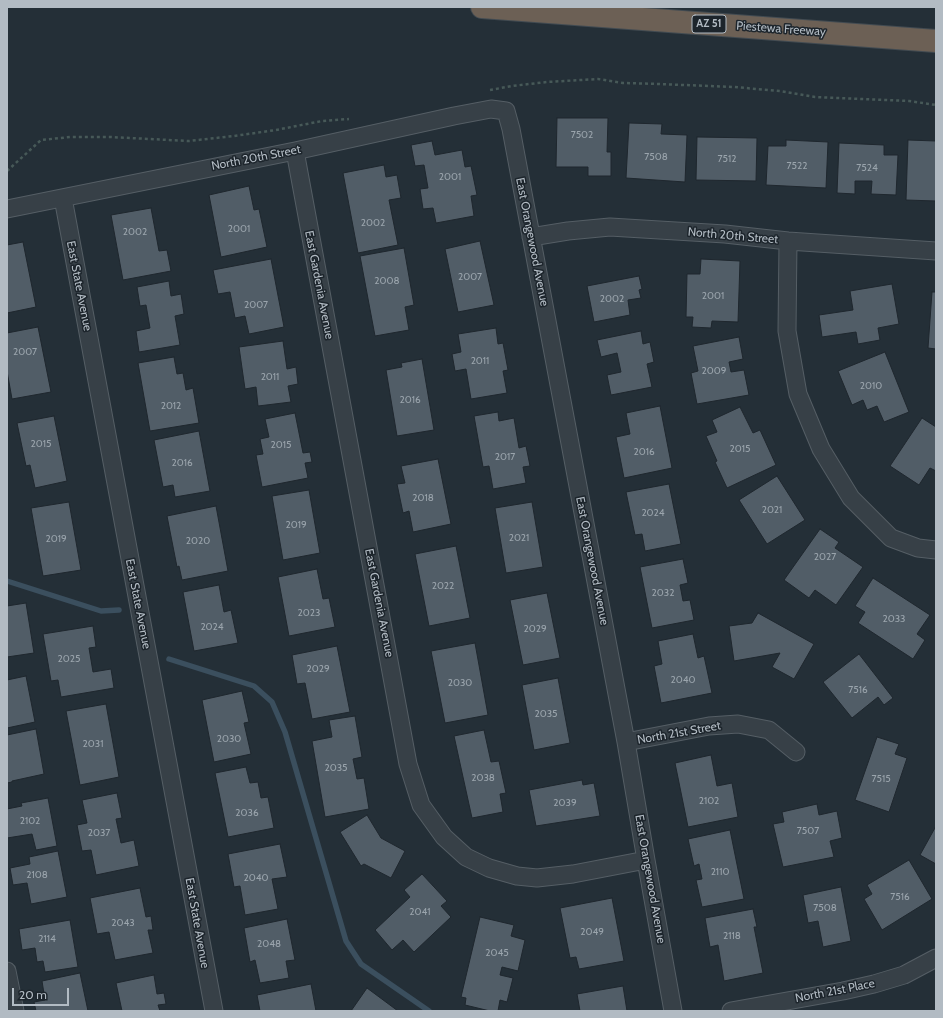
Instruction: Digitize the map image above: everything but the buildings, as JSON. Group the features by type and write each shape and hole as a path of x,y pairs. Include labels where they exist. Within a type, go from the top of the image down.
{"highway":[{"name":"Piestewa Freeway","path":"482,7 936,41"}],"street":[{"name":"North 20th Street","path":"7,209 295,151 491,109 506,111"},
{"name":"East Orangewood Avenue","path":"506,111 511,129 626,742 674,1011"},
{"name":"East Gardenia Avenue","path":"295,151 408,764 421,805 444,837 466,857 489,868 517,876 537,878 573,874 646,860"},
{"name":"East State Avenue","path":"62,198 214,1011"},
{"name":"North 20th Street","path":"531,237 568,231 610,227 725,234 788,241 936,251"},
{"path":"788,241 787,331 798,394 821,449 851,498 891,538 918,548 936,550"},
{"name":"North 21st Street","path":"626,742 709,726 738,724 768,730 796,752"},
{"name":"North 21st Place","path":"731,1011 874,984 904,975 936,958"},
{"path":"7,971 15,1011"}],"waterway":[{"path":"7,581 101,611 119,610"},
{"path":"169,659 254,686 272,702 285,732 346,941 361,964 429,1011"}]}
